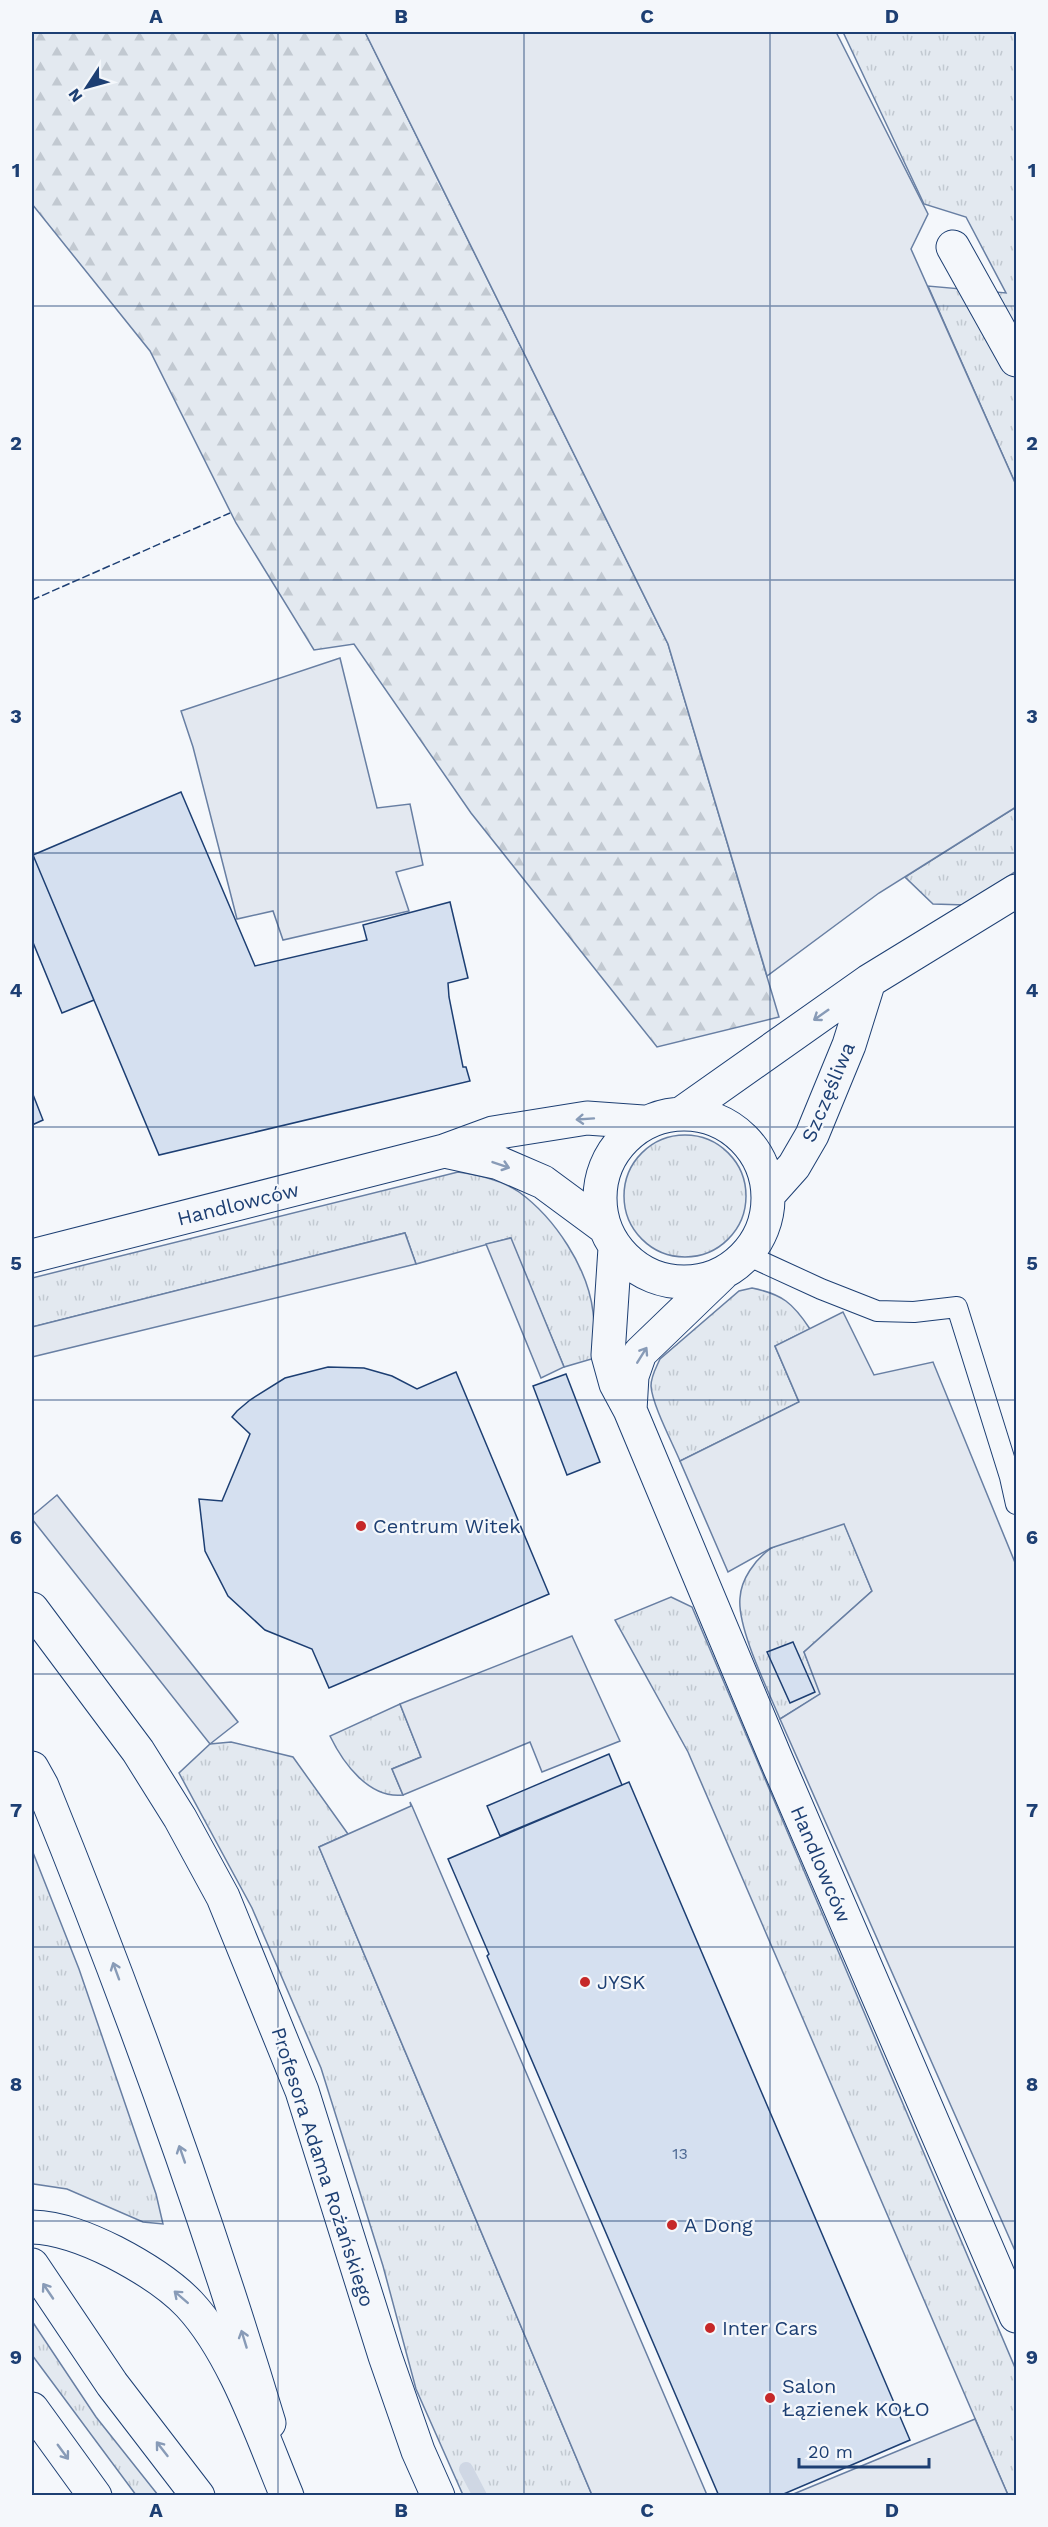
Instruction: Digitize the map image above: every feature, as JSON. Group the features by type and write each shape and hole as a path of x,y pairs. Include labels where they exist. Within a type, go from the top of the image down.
{"main road":[{"path":"953,247 1017,360"},
{"name":"Szczęśliwa","path":"682,1113 869,981 1017,891"},
{"name":"Szczęśliwa","path":"769,1194 794,1166 812,1135 849,1045 869,981"},
{"path":"682,1113 708,1116 731,1128 751,1145 764,1168 769,1194 767,1216 759,1237 735,1264 700,1281 676,1282 653,1276 632,1265 609,1237 599,1198 603,1172 614,1148 643,1122 656,1117 682,1113"},
{"name":"Handlowców","path":"32,1256 444,1151 493,1133 587,1118 643,1122"},
{"name":"Handlowców","path":"444,1151 498,1163 543,1182 609,1237 608,1354 616,1384 630,1410 776,1759 1017,2316"},
{"name":"Handlowców","path":"630,1410 632,1376 640,1353 735,1264"},
{"name":"Profesora Adama Rożańskiego","path":"32,1609 138,1751 180,1818 223,1897 302,2091 385,2356 418,2451 438,2496"},
{"path":"37,1777 110,1956 175,2134 236,2313 289,2496"},
{"path":"32,2227 69,2233 100,2245 162,2280 190,2305 218,2342 289,2496"},
{"path":"32,2265 112,2384 198,2496"},
{"path":"32,2409 95,2496"}],"lane":[{"path":"735,1264 821,1289 877,1311 914,1312 957,1307 1013,1478 1017,1504"}],"green space":[{"path":"32,32 365,32 668,644 779,1017 657,1047 471,813 354,644 314,650 236,523 150,351 32,204"},
{"path":"843,32 1016,32 1016,485 928,286 1006,293 966,217 924,204"},
{"path":"1016,807 1016,871 966,905 933,904 905,877"},
{"path":"685,1135 709,1139 728,1153 742,1172 746,1196 742,1220 728,1239 709,1253 685,1257 661,1253 642,1239 628,1220 624,1196 628,1172 642,1153 661,1139"},
{"path":"458,1172 490,1179 519,1192 557,1230 577,1262 590,1295 594,1318 595,1358 564,1367 510,1238 416,1264 405,1233 32,1327 32,1278"},
{"path":"752,1288 771,1293 786,1301 798,1312 810,1329 775,1346 799,1402 680,1461 652,1394 654,1372 660,1359 739,1291"},
{"path":"844,1523 872,1591 804,1652 821,1694 780,1719 754,1659 743,1625 740,1598 743,1584 754,1564 770,1549 795,1538"},
{"path":"671,1597 692,1607 1016,2370 1016,2495 1008,2495 688,1752 615,1620"},
{"path":"400,1704 421,1757 392,1769 403,1795 391,1795 368,1785 359,1777 342,1757 330,1736"},
{"path":"231,1742 293,1757 348,1834 319,1847 592,2495 463,2495 416,2389 383,2266 321,2068 252,1908 179,1773 210,1744"},
{"path":"32,1850 79,1969 156,2194 163,2224 143,2222 67,2189 34,2184 32,2180"},
{"path":"32,2321 96,2417 158,2495 136,2495 32,2355"}],"shaded area":[{"path":"365,32 836,32 928,214 911,249 1016,485 1016,807 879,893 767,976 668,644"},
{"path":"340,658 377,808 410,804 423,865 396,872 409,911 283,940 273,911 237,919 193,747 181,711"},
{"path":"405,1233 416,1264 32,1357 32,1327"},
{"path":"511,1238 564,1367 541,1378 486,1244"},
{"path":"843,1312 874,1375 933,1362 1016,1565 1016,2253 780,1719 820,1694 804,1652 872,1591 844,1524 771,1548 728,1572 680,1461 799,1402 775,1346"},
{"path":"57,1495 238,1722 210,1744 32,1519 32,1516"},
{"path":"572,1636 620,1741 542,1772 530,1742 403,1795 392,1769 421,1757 400,1704"},
{"path":"410,1802 707,2495 592,2495 319,1847 411,1806"},
{"path":"975,2419 1008,2495 791,2495"}],"building":[{"path":"181,792 255,966 367,940 363,925 450,902 468,978 448,983 449,997 463,1067 466,1067 470,1081 159,1155 33,855"},
{"path":"33,855 94,1000 62,1013 32,940"},
{"path":"32,1092 43,1120 32,1125"},
{"name":"Centrum Witek","path":"328,1367 364,1368 392,1376 417,1389 456,1372 549,1594 329,1688 312,1649 265,1630 228,1596 205,1551 199,1499 222,1501 250,1434 232,1417 237,1411 285,1378"},
{"path":"566,1374 600,1462 567,1475 533,1386"},
{"path":"793,1642 815,1692 790,1703 767,1652"},
{"path":"609,1754 622,1785 500,1836 487,1806"},
{"path":"629,1782 910,2440 779,2496 719,2496 487,1956 489,1954 448,1859"}],"waterway":[{"path":"466,2469 480,2496"}],"fence":[{"path":"32,600 230,513"}],"place":[{"name":"Centrum Witek","path":"361,1526"},
{"name":"JYSK","path":"585,1982"},
{"name":"A Dong","path":"672,2225"},
{"name":"Inter Cars","path":"710,2328"},
{"name":"Salon Łązienek KOŁO","path":"770,2398"}]}
